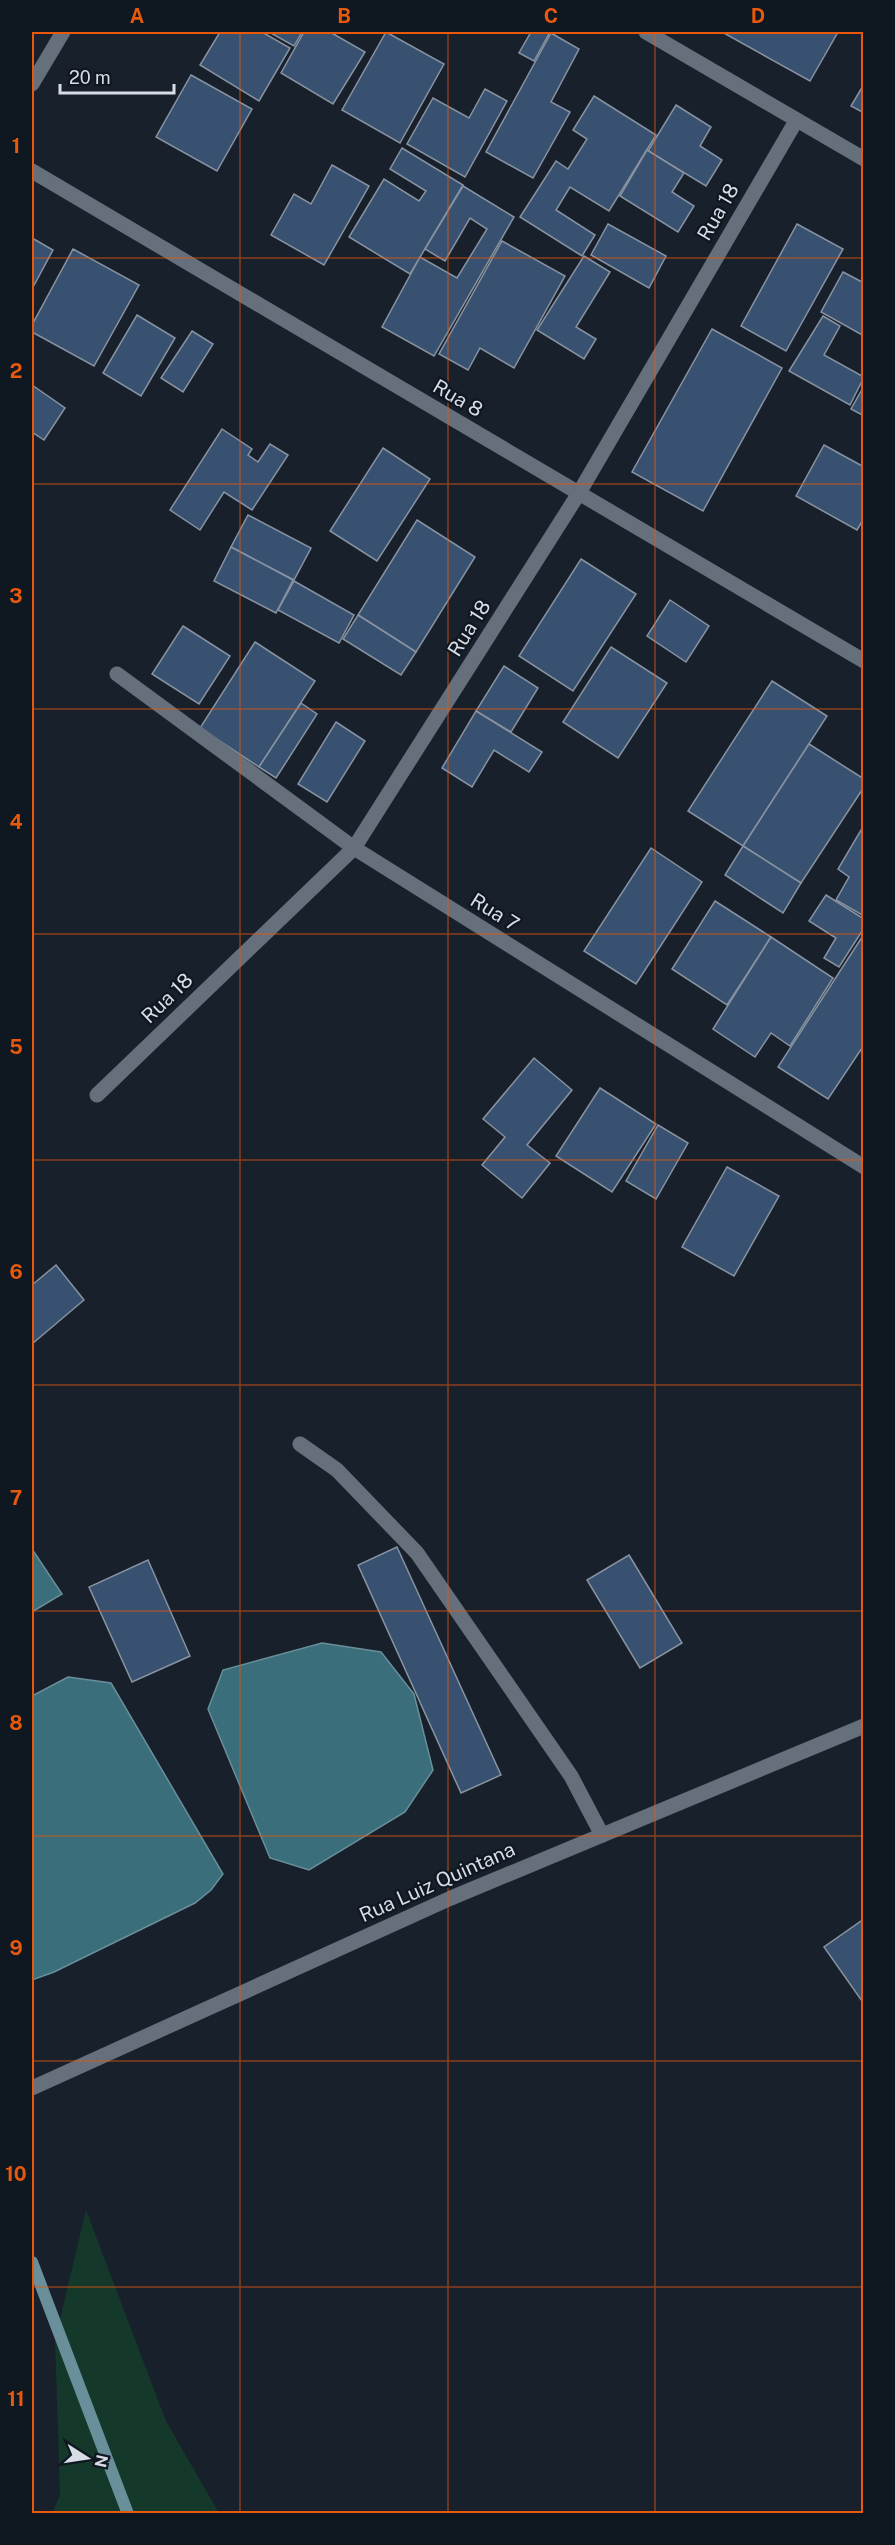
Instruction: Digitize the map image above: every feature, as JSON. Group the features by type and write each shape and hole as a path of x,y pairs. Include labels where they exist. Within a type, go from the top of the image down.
{"street":[{"path":"32,84 63,32"},
{"path":"646,32 864,159"},
{"name":"Rua 18","path":"97,1095 354,848 579,493 796,120"},
{"name":"Rua 8","path":"32,171 864,661"},
{"name":"Rua 7","path":"117,674 354,848 864,1167"},
{"path":"300,1444 337,1470 417,1553 571,1776 602,1835"},
{"name":"Rua Luiz Quintana","path":"32,2088 451,1898 864,1726"}],"green space":[{"path":"86,2210 166,2421 219,2513 52,2513 60,2495 55,2340"}],"water":[{"path":"32,1549 62,1594 32,1612"},
{"path":"322,1643 381,1652 414,1694 433,1770 405,1812 309,1870 270,1858 208,1709 223,1670"},
{"path":"68,1677 111,1683 223,1874 211,1890 195,1903 54,1972 32,1980 32,1696"}],"building":[{"path":"220,32 262,32 290,48 259,101 200,65"},
{"path":"269,32 302,32 294,46"},
{"path":"304,32 330,32 365,52 333,104 281,73"},
{"path":"386,32 444,64 400,143 342,110"},
{"path":"531,32 550,32 534,61 519,53"},
{"path":"722,32 838,32 810,81"},
{"path":"551,33 579,49 551,102 570,112 533,178 486,152"},
{"path":"191,75 252,109 217,171 156,137"},
{"path":"864,84 864,113 851,106"},
{"path":"485,89 507,101 465,177 407,144 433,98 469,118"},
{"path":"594,96 656,135 609,211 570,187 556,210 595,235 582,256 520,217 556,161 568,169 587,139 573,130"},
{"path":"676,105 711,127 700,146 722,160 706,186 648,151"},
{"path":"402,148 463,185 410,274 349,237 384,179 419,201 426,191 390,169"},
{"path":"647,150 684,173 672,192 694,206 678,232 620,196"},
{"path":"332,165 369,186 324,265 271,235 294,194 311,204"},
{"path":"463,186 514,217 434,356 382,327 420,257 457,278 487,229 470,218 445,261 425,249"},
{"path":"608,224 666,256 649,288 591,255"},
{"path":"797,224 843,249 786,351 741,326"},
{"path":"32,238 53,250 32,289"},
{"path":"502,241 565,276 514,368 480,348 468,370 439,354"},
{"path":"73,249 139,285 94,366 32,332 32,325"},
{"path":"584,256 610,272 576,327 596,339 584,359 537,330"},
{"path":"843,272 864,283 864,336 821,312"},
{"path":"137,315 175,338 141,396 103,373"},
{"path":"823,316 840,326 824,355 864,377 850,405 789,371"},
{"path":"712,329 782,368 703,511 632,472"},
{"path":"192,331 213,344 183,392 161,378"},
{"path":"32,385 65,408 44,440 32,432"},
{"path":"864,386 864,416 851,409"},
{"path":"222,429 252,449 248,455 258,462 270,444 288,455 252,510 224,492 200,530 170,510"},
{"path":"824,445 864,467 864,518 857,530 796,496"},
{"path":"383,448 430,479 377,561 330,531"},
{"path":"248,515 311,548 294,580 231,547"},
{"path":"417,520 475,557 416,652 358,615"},
{"path":"231,547 293,580 276,613 214,581"},
{"path":"581,559 636,594 573,691 519,656"},
{"path":"294,581 354,615 339,643 278,610"},
{"path":"670,600 709,626 686,662 647,636"},
{"path":"358,615 416,652 401,675 343,639"},
{"path":"183,626 230,656 199,704 152,674"},
{"path":"255,642 315,681 259,767 200,728"},
{"path":"611,647 667,683 618,758 563,722"},
{"path":"504,666 538,688 511,732 476,711"},
{"path":"772,681 827,716 743,846 688,811"},
{"path":"301,703 317,714 276,778 259,767"},
{"path":"476,711 542,752 529,772 494,750 472,787 442,768"},
{"path":"336,722 365,741 327,802 298,784"},
{"path":"809,744 864,779 864,787 801,883 743,846"},
{"path":"864,825 864,916 836,900 849,877 838,869"},
{"path":"743,846 801,883 783,913 725,875"},
{"path":"651,848 702,882 636,984 584,951"},
{"path":"826,895 864,919 864,928 839,967 824,958 836,938 809,921"},
{"path":"715,901 771,937 727,1005 672,969"},
{"path":"864,934 864,1045 828,1099 778,1067"},
{"path":"771,937 833,978 790,1046 771,1033 755,1057 713,1029"},
{"path":"534,1058 572,1090 527,1145 550,1163 522,1198 482,1165 505,1137 483,1119"},
{"path":"600,1088 656,1124 612,1192 556,1156"},
{"path":"658,1125 688,1143 656,1199 626,1181"},
{"path":"727,1167 779,1196 734,1276 682,1247"},
{"path":"56,1265 84,1300 32,1344 32,1285"},
{"path":"397,1547 501,1775 461,1793 358,1565"},
{"path":"629,1555 682,1643 640,1668 587,1580"},
{"path":"148,1560 190,1656 132,1682 89,1587"},
{"path":"864,1919 864,2004 824,1947"}],"waterway":[{"path":"32,2262 128,2514"}]}
